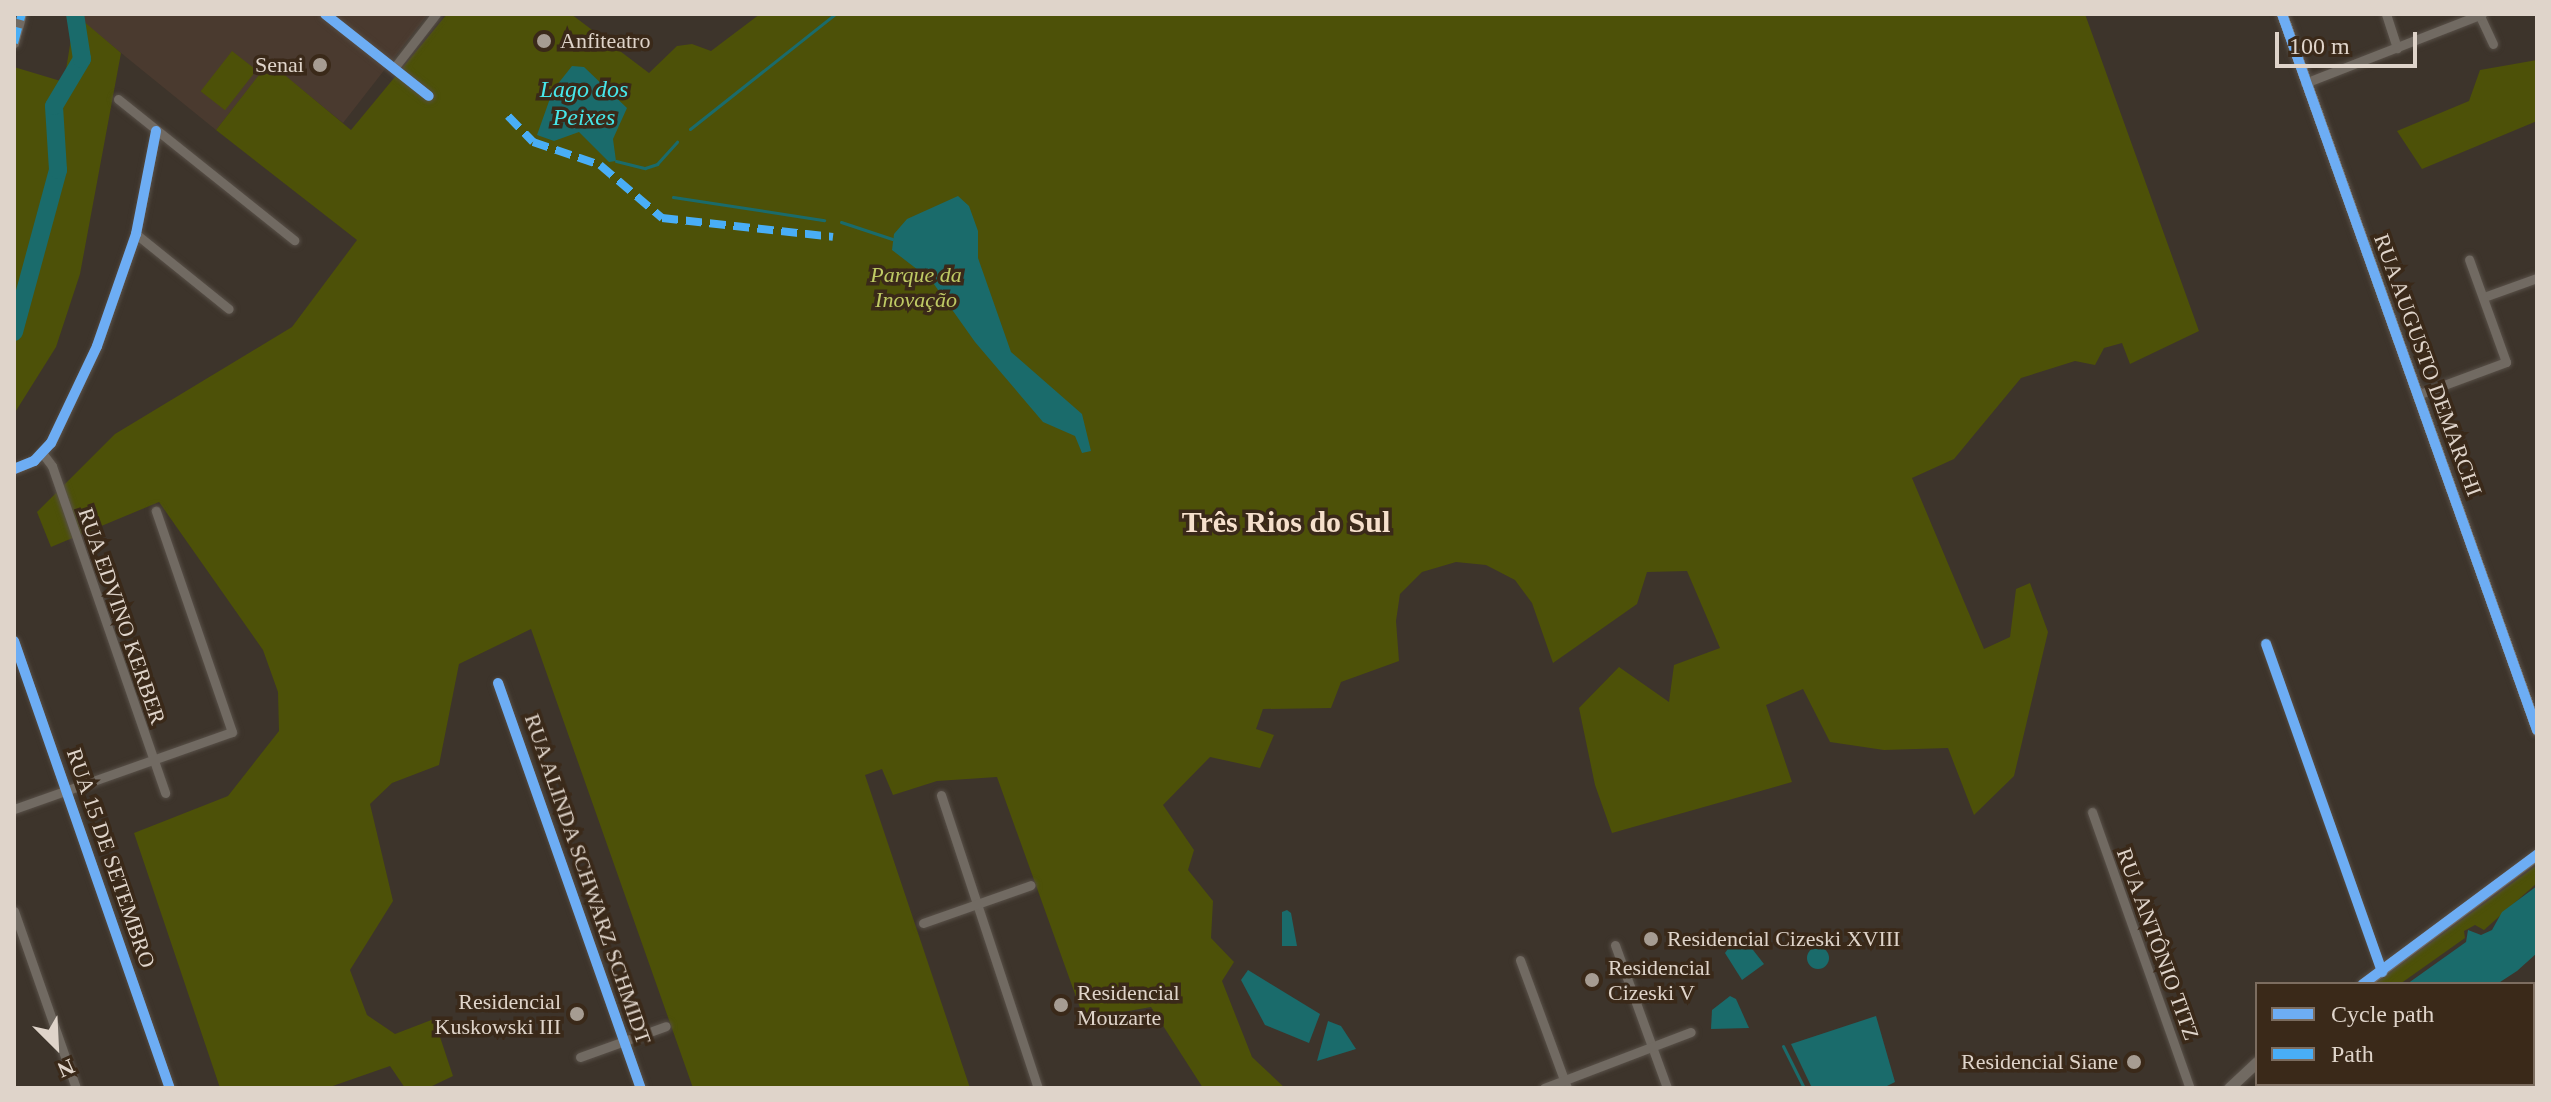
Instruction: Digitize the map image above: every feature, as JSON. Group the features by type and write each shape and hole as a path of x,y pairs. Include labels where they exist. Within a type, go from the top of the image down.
{"street":[{"path":"14,43 22,14"},
{"path":"325,14 429,96"},
{"path":"394,68 436,14"},
{"name":"RUA AUGUSTO DEMARCHI","path":"2282,14 2537,730"},
{"path":"2386,14 2397,48"},
{"path":"2305,83 2480,14 2493,44"},
{"path":"118,99 294,240"},
{"path":"14,469 43,454 97,346 136,234 156,131"},
{"path":"136,234 229,309"},
{"path":"2417,395 2506,362 2469,259"},
{"path":"2484,297 2537,278"},
{"name":"RUA EDVINO KERBER","path":"43,454 52,466 165,793"},
{"path":"14,809 232,732 156,511"},
{"name":"RUA 15 DE SETEMBRO","path":"14,641 170,1088"},
{"path":"2266,644 2382,972"},
{"name":"RUA ALINDA SCHWARZ SCHMIDT","path":"498,683 641,1088"},
{"path":"941,795 1038,1088"},
{"name":"RUA ANTÔNIO TITZ","path":"2092,812 2190,1088"},
{"path":"2366,982 2537,855"},
{"path":"923,923 1031,885"},
{"path":"14,911 76,1088"},
{"path":"1615,945 1667,1088"},
{"path":"1520,960 1566,1084"},
{"path":"580,1057 666,1026"},
{"path":"1544,1088 1566,1084 1691,1032"},
{"path":"2229,1088 2255,1064"}],"shaded area":[{"path":"73,14 428,14 343,123 269,63 216,130"}],"green space":[{"path":"75,14 121,53 80,274 56,347 14,414 14,67 64,82"},
{"name":"Parque da Inovação","path":"447,14 571,14 649,73 677,46 692,44 711,51 760,14 2085,14 2199,331 2130,364 2122,343 2104,348 2095,365 2075,361 2021,378 1954,459 1912,478 1984,649 2010,637 2016,589 2030,583 2048,632 2014,776 1974,815 1948,748 1884,750 1830,742 1803,689 1766,705 1792,782 1612,833 1595,785 1579,708 1619,667 1669,702 1674,665 1720,648 1687,571 1647,572 1637,604 1553,663 1532,603 1515,580 1486,565 1456,562 1422,572 1400,594 1396,621 1399,661 1341,682 1331,708 1263,709 1256,729 1274,735 1260,768 1210,757 1163,805 1194,850 1188,870 1213,901 1211,938 1234,962 1222,981 1252,1057 1285,1088 1203,1088 1151,1007 1084,1019 997,777 937,781 893,795 882,769 865,775 970,1088 693,1088 531,629 459,664 439,765 392,783 370,804 393,901 350,970 367,1015 395,1034 434,1019 453,1076 428,1088 405,1088 390,1066 327,1088 220,1088 134,833 228,796 279,731 278,692 263,650 159,502 51,547 37,512 115,434 292,327 357,240 216,130 269,62 351,130"},
{"path":"232,51 256,70 225,110 201,91"},
{"path":"2537,60 2537,121 2422,169 2397,131 2469,101 2480,70"},
{"path":"2537,865 2537,883 2484,930 2475,925 2464,931 2465,938 2403,982 2377,982"}],"water":[{"name":"Lago dos Peixes","path":"572,66 584,67 627,108 613,139 616,161 609,162 579,132 554,141 537,135 553,90"},
{"path":"958,196 969,206 978,231 978,258 1011,352 1082,414 1091,451 1082,453 1075,436 1043,422 975,342 931,280 892,250 894,234 907,219"},
{"path":"2537,886 2537,953 2517,971 2500,982 2410,982 2466,942 2468,930 2481,935 2492,930 2502,912"},
{"path":"1287,910 1291,913 1297,946 1282,946 1282,912"},
{"path":"1735,939 1746,941 1764,964 1742,980 1725,953"},
{"path":"1814,947 1822,947 1829,958 1822,969 1814,969 1807,962 1807,954"},
{"path":"1248,970 1320,1014 1309,1043 1265,1025 1241,980"},
{"path":"1730,996 1736,999 1749,1028 1711,1029 1712,1010"},
{"path":"1876,1016 1895,1082 1883,1088 1812,1088 1791,1044"},
{"path":"1328,1021 1341,1026 1356,1049 1317,1061"}],"waterway":[{"path":"14,332 58,170 54,106 82,59 75,14"},
{"path":"690,129 835,14"},
{"path":"616,161 645,168 657,164 677,142"},
{"path":"673,197 824,220"},
{"path":"841,222 892,239"},
{"path":"1783,1046 1804,1088"}],"marked path":[{"path":"14,43 22,14"},
{"path":"508,116 533,142 600,165 662,218 833,237"}],"cycle path":[{"path":"325,14 429,96"},
{"path":"2282,14 2537,730"},
{"path":"14,469 34,461 51,443 97,346 136,234 156,131"},
{"path":"14,641 170,1088"},
{"path":"2266,644 2382,972"},
{"path":"498,683 641,1088"},
{"path":"2366,982 2537,855"}],"place":[{"name":"Anfiteatro","path":"544,41"},
{"name":"Senai","path":"320,65"},
{"name":"Residencial Cizeski XVIII","path":"1651,939"},
{"name":"Residencial Cizeski V","path":"1592,980"},
{"name":"Residencial Mouzarte","path":"1061,1005"},
{"name":"Residencial Kuskowski III","path":"577,1014"},
{"name":"Residencial Siane","path":"2134,1062"}],"district":[{"name":"Três Rios do Sul","path":"1286,522"}]}
